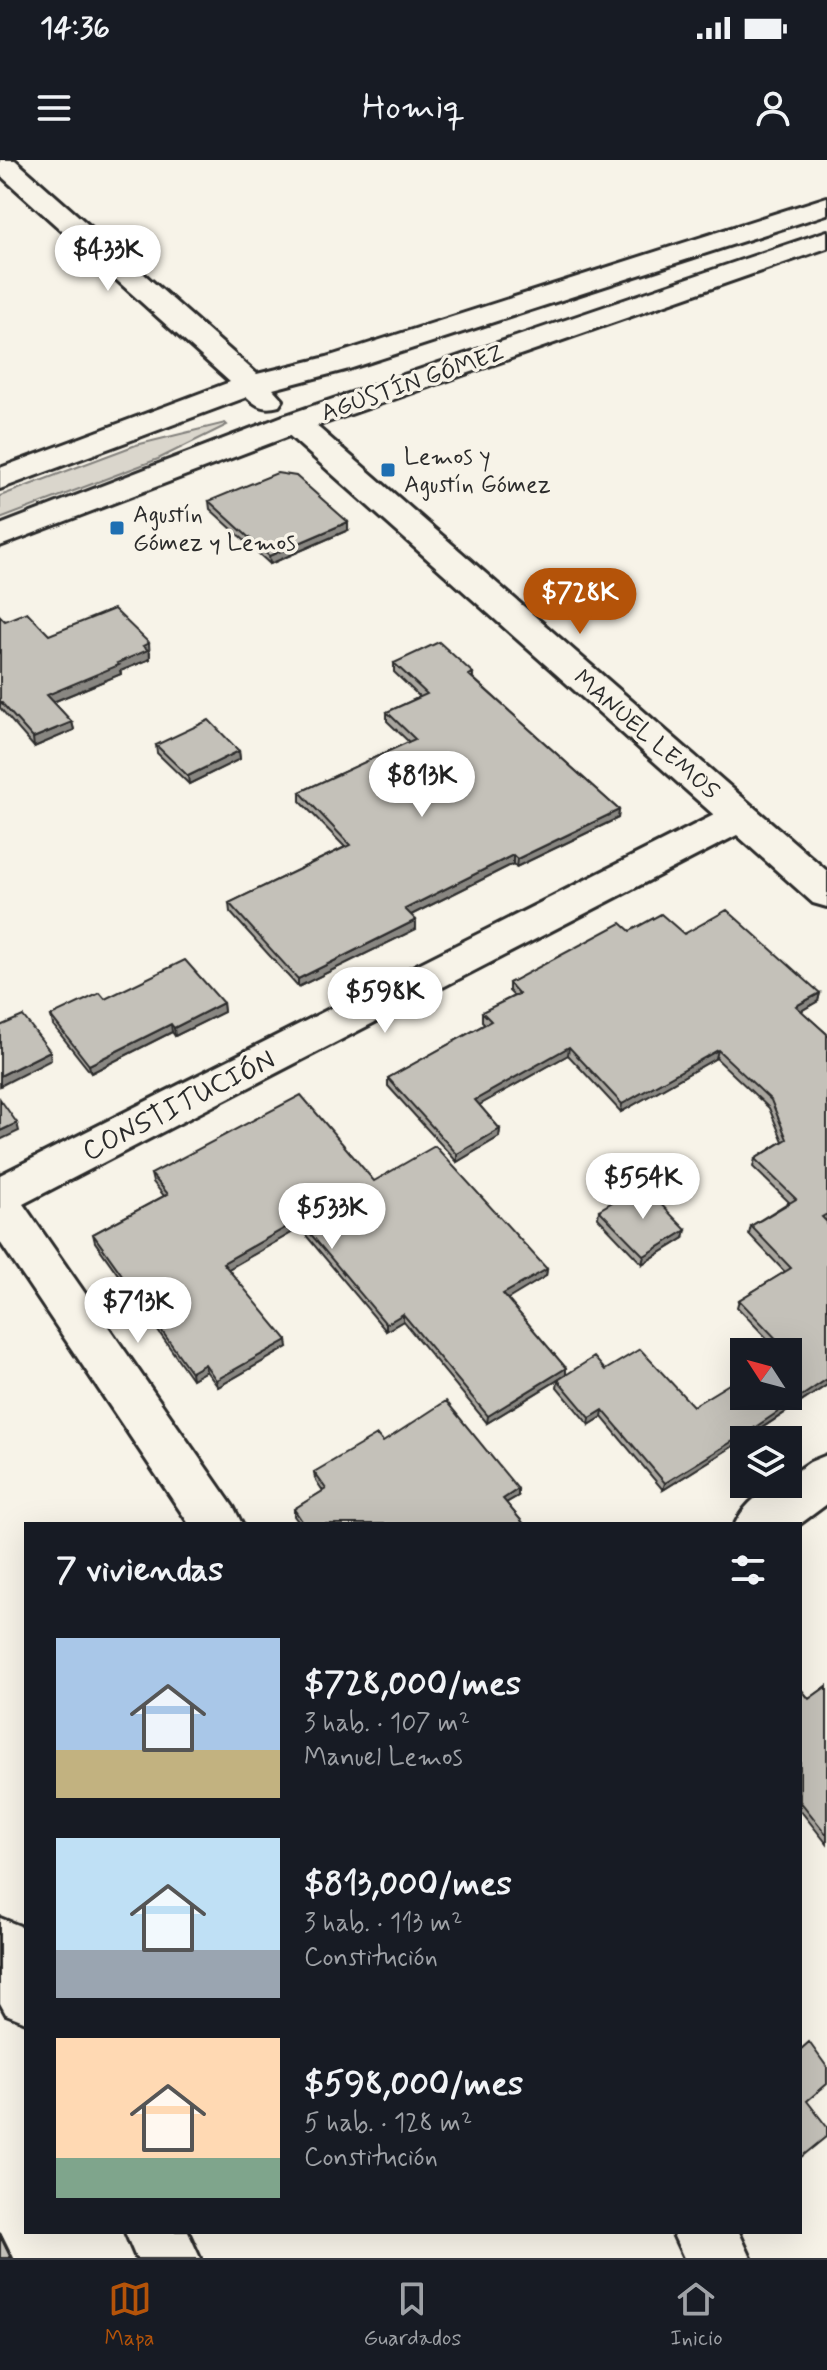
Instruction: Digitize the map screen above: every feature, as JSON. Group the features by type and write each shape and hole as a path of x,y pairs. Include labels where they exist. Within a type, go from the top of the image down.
{"main road":[{"name":"MANUEL LEMOS","path":"0,161 827,893"},
{"name":"AGUSTÍN GÓMEZ","path":"0,479 251,385 338,363 827,205"},
{"name":"AGUSTÍN GÓMEZ","path":"0,536 294,423 827,239"},
{"name":"CONSTITUCIÓN","path":"0,1195 741,817"},
{"path":"0,1206 216,1522"},
{"path":"763,1522 827,1477"},
{"path":"0,1946 24,1990"},
{"path":"156,2234 169,2258"},
{"path":"703,2234 720,2258"}],"shaded area":[{"path":"227,425 158,459 0,519 0,496 136,445"}],"building":[{"path":"277,473 296,476 348,522 269,556 209,501"},
{"path":"114,609 149,643 143,646 148,650 47,695 72,722 33,738 0,701 0,616 5,621 27,612 49,635"},
{"path":"439,642 473,673 469,675 619,810 517,859 513,855 405,909 416,920 298,979 229,903 350,845 300,792 415,739 387,712 427,694 394,663"},
{"path":"209,720 239,751 188,776 156,745"},
{"path":"727,910 820,993 796,1006 827,1034 827,1214 822,1217 827,1222 827,1379 802,1396 802,1338 775,1338 739,1300 791,1268 751,1226 796,1199 755,1159 787,1139 771,1100 718,1050 622,1104 569,1047 475,1100 500,1129 457,1154 388,1078 491,1021 482,1012 519,994 509,983 621,923 630,931 661,914 684,934"},
{"path":"185,960 223,1003 174,1028 171,1024 89,1065 51,1016 100,993 105,999"},
{"path":"23,1016 50,1051 0,1076 0,1026"},
{"path":"301,1095 374,1181 435,1146 547,1269 503,1294 566,1368 488,1416 403,1314 386,1324 299,1220 223,1263 287,1340 216,1380 205,1364 191,1372 93,1234 168,1194 151,1174"},
{"path":"0,1099 17,1123 0,1131"},
{"path":"636,1188 647,1199 652,1195 686,1230 644,1256 599,1210"},
{"path":"640,1349 693,1406 730,1384 730,1410 781,1410 757,1426 730,1426 730,1443 665,1483 603,1410 590,1418 558,1380 594,1357 605,1370"},
{"path":"446,1401 518,1489 503,1499 522,1522 303,1522 294,1509 326,1489 314,1472 377,1435 383,1442"},
{"path":"827,1686 827,1835 802,1804 802,1690 809,1699"},
{"path":"809,2042 827,2067 827,2084 807,2101 827,2127 827,2136 802,2156 802,2048"},
{"path":"0,2236 11,2258 0,2258"}],"place":[{"name":"Lemos y Agustín Gómez","path":"388,470"},
{"name":"Agustín Gómez y Lemos","path":"117,528"}]}
